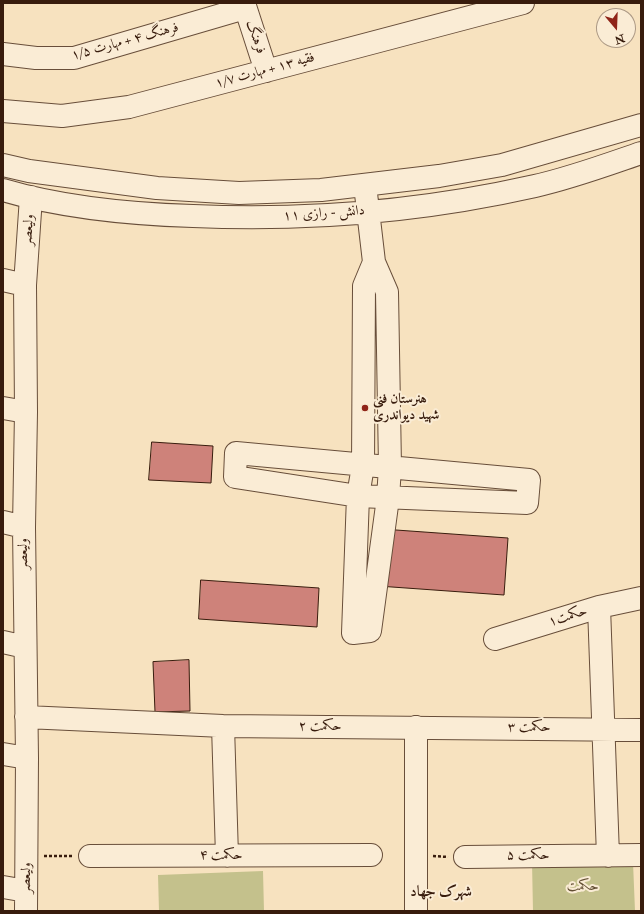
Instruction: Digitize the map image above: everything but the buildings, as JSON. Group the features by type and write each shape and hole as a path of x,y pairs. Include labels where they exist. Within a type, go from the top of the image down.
{"street":[{"name":"فقیه ۱۳ + مهارت ۱/۷","path":"3,111 62,116 129,106 523,3"},
{"name":"فرهنگ","path":"244,6 266,71"},
{"name":"فرهنگ ۴ + مهارت ۱/۵","path":"3,54 36,58 74,58 244,6"},
{"name":"دانش - رازی ۱۱","path":"3,165 29,171 157,188 239,193 321,190 396,182 502,165 641,125"},
{"name":"دانش - رازی ۱۱","path":"3,190 31,197 87,207 158,215 283,218 368,212 463,200 537,186 641,153"},
{"path":"396,182 399,208"},
{"path":"365,185 374,262 387,292 390,467 388,498 370,631 353,633 358,496 363,466 364,286 374,262"},
{"name":"ولیعصر","path":"26,901 27,758 24,527 26,412 25,284 31,197"},
{"path":"3,280 25,284"},
{"path":"3,408 26,412"},
{"path":"236,453 363,466 390,467 529,480 527,504 358,496 235,477 236,453"},
{"path":"3,522 24,527"},
{"name":"حکمت۱","path":"495,639 599,607 641,598"},
{"path":"599,607 608,856"},
{"path":"3,642 25,647"},
{"name":"حکمت ۲","path":"26,717 224,726 416,727"},
{"path":"224,726 227,856"},
{"path":"416,727 416,911"},
{"name":"حکمت ۳","path":"416,727 603,728 641,730"},
{"path":"3,754 27,758"},
{"name":"حکمت ۴","path":"90,856 371,855"},
{"name":"حکمت ۵","path":"465,857 641,855"},
{"path":"3,887 26,901"}],"path":[{"path":"27,856 90,856"},
{"path":"415,856 465,857"}],"green space":[{"name":"حکمت","path":"532,862 633,862 635,911 533,911"},
{"path":"263,871 264,911 159,911 158,875"}],"place":[{"name":"هنرستان فنی شهید دیواندری","path":"365,408"}],"district":[{"name":"شهرک جهاد","path":"441,893"}]}
